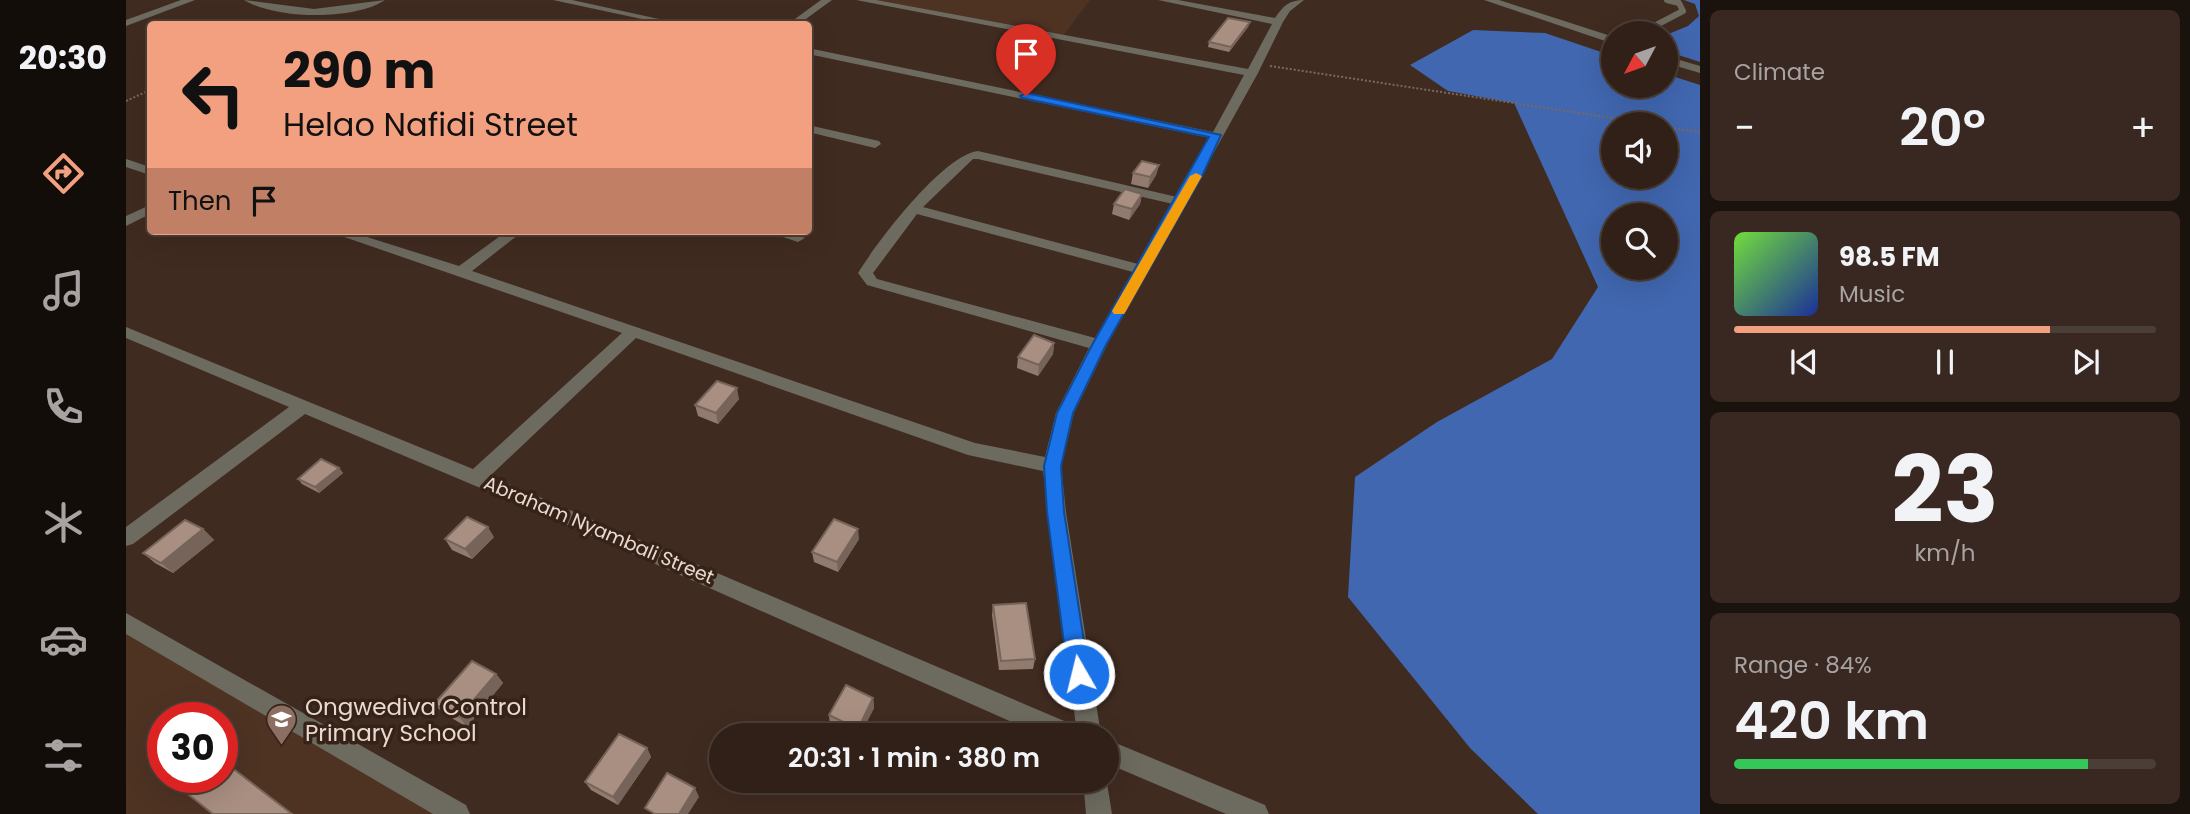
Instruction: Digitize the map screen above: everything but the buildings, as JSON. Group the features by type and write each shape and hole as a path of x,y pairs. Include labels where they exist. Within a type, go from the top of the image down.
{"street":[{"path":"126,23 190,0"},
{"path":"249,0 305,14 345,11 380,0"},
{"path":"558,0 661,21"},
{"path":"797,21 827,0"},
{"path":"861,0 1255,68"},
{"path":"1163,0 1278,22"},
{"path":"1087,723 1056,512 1052,466 1065,413 1099,345 1181,202 1278,22 1286,9 1298,0"},
{"path":"1489,0 1601,37"},
{"path":"616,21 620,13"},
{"path":"812,52 1216,135"},
{"path":"1678,63 1700,70"},
{"path":"812,129 875,144"},
{"path":"1099,345 872,282 865,273 878,252 915,209 964,161 978,155 1181,202"},
{"path":"126,163 147,170"},
{"path":"915,209 1143,270"},
{"path":"126,222 147,211"},
{"path":"346,235 461,272 974,450 1052,466"},
{"path":"461,272 511,235"},
{"path":"787,235 798,238"},
{"path":"476,477 633,332"},
{"name":"Abraham Nyambali Street","path":"127,334 476,477 1040,723"},
{"path":"126,538 303,406"},
{"path":"126,623 457,814"},
{"path":"1119,756 1256,814"},
{"path":"1097,793 1099,814"}],"lane":[{"path":"1663,21 1683,10 1679,3 1667,0"}],"path":[{"path":"1255,68 1601,117"},
{"path":"126,101 147,91"},
{"path":"1678,129 1700,132"}],"shaded area":[{"path":"861,0 1090,0 1062,37"},
{"name":"Ongwediva Control Primary School","path":"126,623 457,814 126,814"}],"water":[{"path":"1684,0 1700,0 1700,62 1678,55 1678,30 1688,26 1699,16 1695,4"},
{"path":"1473,30 1545,33 1601,52 1601,98 1678,98 1678,78 1700,85 1700,814 1538,814 1470,748 1348,597 1355,477 1437,422 1552,359 1598,287 1514,103 1448,91 1410,65"}],"slow traffic":[{"path":"1119,311 1196,176"}],"place":[{"name":"Ongwediva Control Primary School","path":"282,747"}],"route":[{"path":"1026,96 1216,135 1197,174 1099,345 1065,413 1052,466 1079,674"}]}
